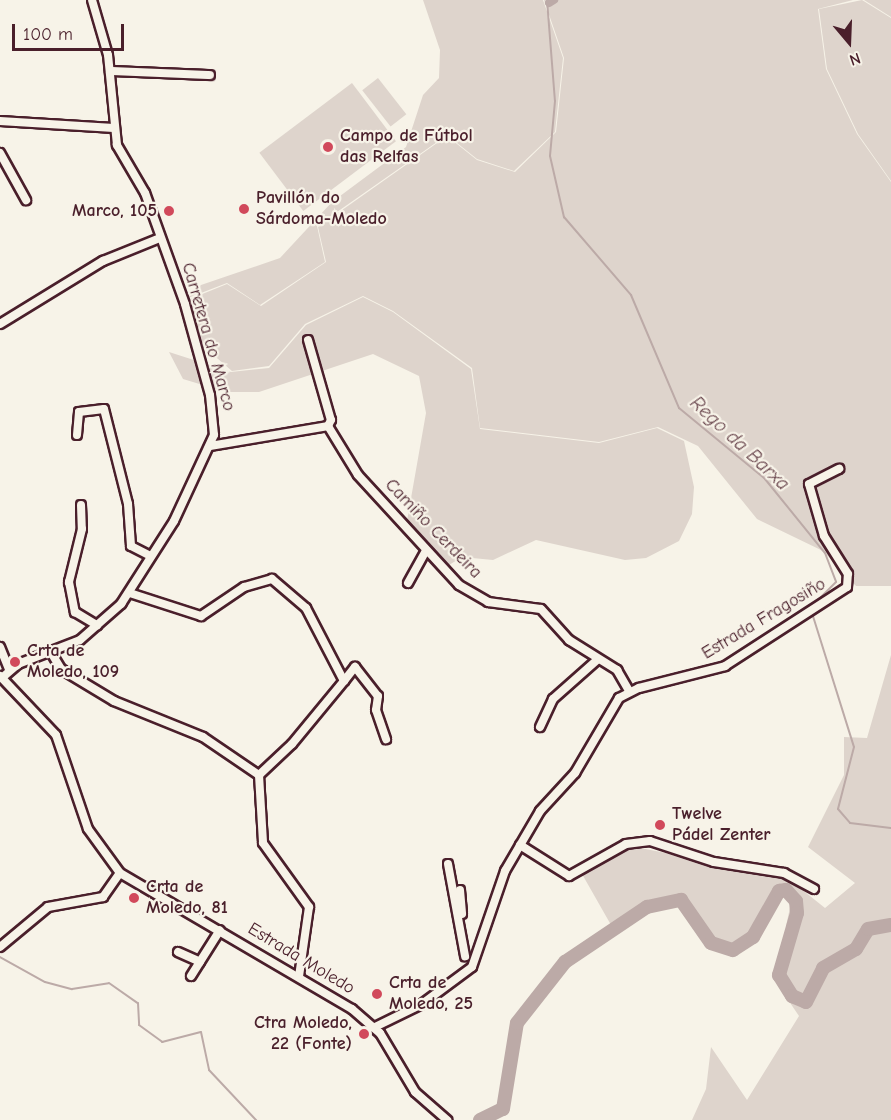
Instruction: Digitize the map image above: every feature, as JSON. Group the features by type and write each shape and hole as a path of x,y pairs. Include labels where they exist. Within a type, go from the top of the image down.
{"street":[{"name":"Carretera do Marco","path":"9,669 52,654 97,625 130,593 210,446 216,424 210,395 160,238 114,128 110,70 92,0"},
{"path":"110,70 210,75"},
{"path":"0,121 114,128"},
{"path":"0,153 26,200"},
{"path":"0,324 103,261 160,238"},
{"path":"210,446 328,426 331,420 308,357 308,340"},
{"path":"77,435 79,412 104,409 128,504 131,546 151,556"},
{"name":"Camiño Cerdeira","path":"328,426 358,475 426,551 476,596 541,609 569,640 617,670 630,691"},
{"name":"Estrada Fragosiño","path":"630,691 725,666 805,609 821,605 847,587 848,574 824,536 809,484 839,469"},
{"path":"81,505 82,529 69,582 75,612 97,625"},
{"path":"408,583 426,551"},
{"path":"130,593 201,616 254,581 272,579 306,608 344,681"},
{"path":"0,647 9,669 2,677"},
{"path":"52,654 61,669 114,701 203,737 259,775"},
{"path":"540,727 553,699 598,659"},
{"path":"259,775 292,744 355,667 378,696 376,710 386,739"},
{"name":"Estrada Moledo","path":"2,677 56,735 88,829 120,873 299,976 375,1028 414,1092 447,1120"},
{"path":"375,1028 448,987 472,967 505,871 540,811 575,773 619,698 630,691"},
{"path":"259,775 263,843 309,907 299,976"},
{"path":"520,845 569,876 626,844 650,841 714,862 784,873 814,889"},
{"path":"448,864 465,956 472,967"},
{"path":"1,947 48,907 103,897 120,873"},
{"path":"460,890 468,940 465,956"},
{"path":"190,976 220,930"},
{"path":"178,952 200,962"}],"shaded area":[{"path":"423,0 543,0 563,58 555,132 514,171 477,159 447,135 317,226 325,262 260,305 227,283 188,298 201,285 280,258 332,202 406,147 423,95 439,78 440,50"},
{"path":"544,0 853,0 818,9 826,69 857,134 891,182 891,586 856,586 823,551 757,519 698,446 658,427 599,442 480,428 472,368 393,311 363,296 305,324 269,366 232,371 203,346 190,299 227,284 261,306 326,262 318,227 447,136 477,160 515,172 556,132 564,58"},
{"path":"862,0 891,18 891,181 858,134 827,69 819,9"},
{"path":"864,0 891,0 891,17"},
{"path":"378,78 406,114 391,127 362,90"},
{"name":"Campo de Fútbol das Relfas","path":"352,83 396,141 303,211 259,153"},
{"path":"363,297 393,312 471,369 480,429 599,443 657,428 684,441 694,487 692,514 679,541 646,558 625,560 536,540 493,560 462,557 449,565 407,521 426,413 419,376 373,354 259,392 226,392 183,379 169,352 231,372 269,368 306,325"},
{"path":"891,655 891,1120 692,1120 706,1089 711,1047 747,1100 799,1016 776,982 792,936 786,926 791,903 782,896 757,940 733,955 707,948 680,905 650,912 615,932 582,874 630,846 785,876 825,908 855,883 808,847 844,775 844,737 867,738"}],"waterway":[{"name":"Rego da Barxa","path":"547,0 555,101 550,156 564,217 631,295 679,408 765,479 825,553 836,582 810,608"},
{"path":"549,3 554,0"},
{"name":"Rego da Barxa","path":"812,613 854,747 838,809 850,823 891,828"},
{"path":"480,1120 503,1109 517,1023 565,962 647,907 681,900 711,943 733,950 753,937 779,891 786,890 796,901 797,913 779,975 792,996 806,1002 823,968 856,949 868,929 891,925"},
{"path":"0,957 45,982 72,989 109,983 138,1003 139,1025 162,1042 201,1032 209,1070 256,1120"}],"place":[{"name":"Campo de Fútbol das Relfas","path":"328,147"},
{"name":"Pavillón do Sárdoma-Moledo","path":"244,209"},
{"name":"Marco, 105","path":"169,211"},
{"name":"Crta de Moledo, 109","path":"15,662"},
{"name":"Twelve Pádel Zenter","path":"660,825"},
{"name":"Crta de Moledo, 81","path":"134,898"},
{"name":"Crta de Moledo, 25","path":"377,994"},
{"name":"Ctra Moledo, 22 (Fonte)","path":"364,1034"}]}
